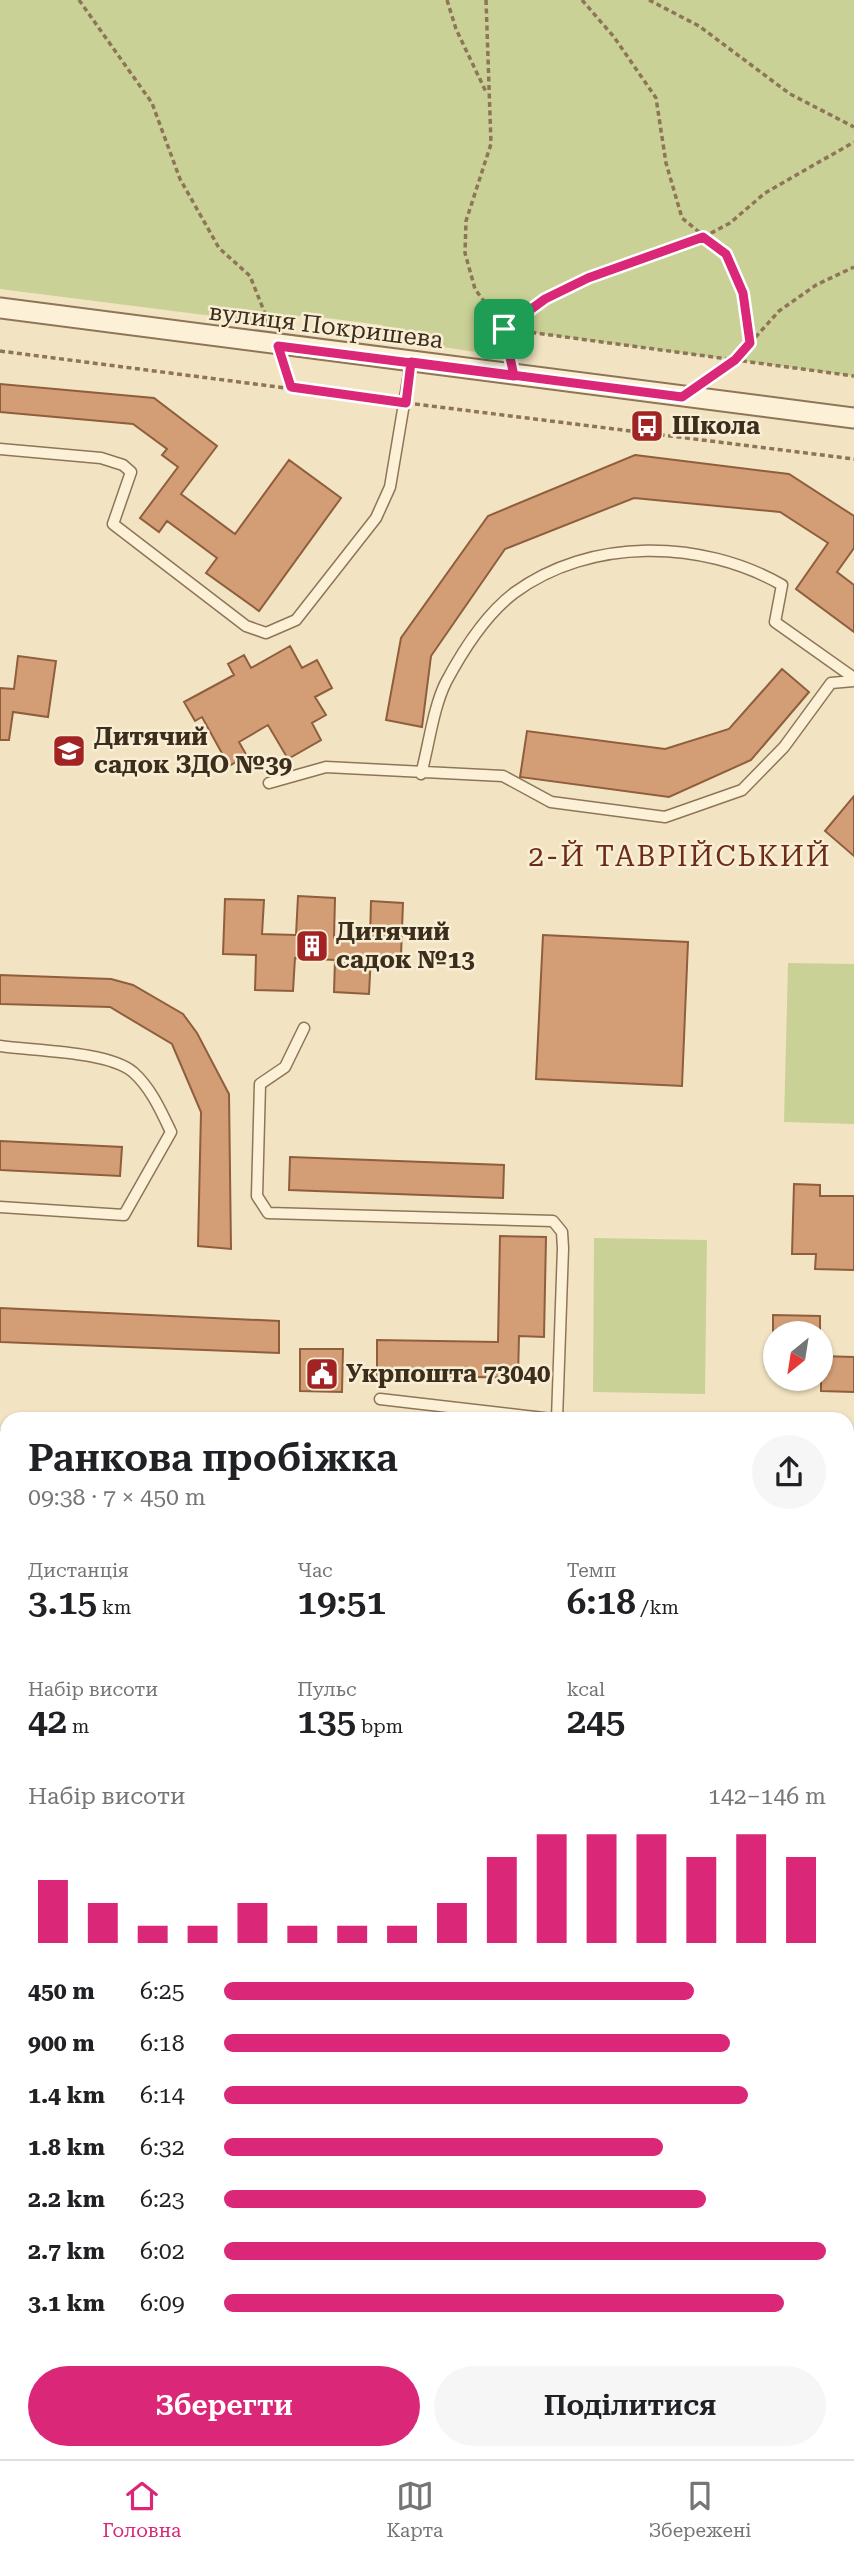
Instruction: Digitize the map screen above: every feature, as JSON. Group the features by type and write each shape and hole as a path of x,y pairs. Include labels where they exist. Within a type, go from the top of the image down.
{"street":[{"name":"вулиця Покришева","path":"0,308 278,346 854,418"}],"lane":[{"path":"0,449 101,458 123,465 131,472 113,524 246,626 266,633 296,620 376,519 390,487 411,362"},
{"path":"421,774 445,684 482,625 512,594 540,576 576,561 625,552 690,552 759,572 782,585 775,622 854,680"},
{"path":"270,783 327,767 421,774 503,776 551,802 665,817 741,790 784,747 831,683 854,680"},
{"path":"304,1028 285,1067 260,1084 257,1196 268,1213 553,1221 562,1232 563,1248 554,1412"},
{"path":"0,1046 107,1059 132,1071 153,1097 172,1132 124,1214 0,1207"},
{"path":"380,1399 493,1412"}],"path":[{"path":"79,0 152,103 180,179 219,248 250,276 291,387"},
{"path":"447,0 456,29 487,94"},
{"path":"486,0 487,94 491,144 466,221 464,253 475,289 504,329 514,376"},
{"path":"582,0 614,37 656,98 666,163 682,218 726,254 743,293 750,343"},
{"path":"649,0 699,26 790,94 854,127"},
{"path":"504,329 545,299 588,278 703,237 730,223 765,193 854,142"},
{"path":"682,397 735,360 779,311 816,285 854,267"},
{"path":"504,329 854,376"},
{"path":"0,351 854,459"}],"green space":[{"path":"0,0 854,0 854,376 504,329 496,355 416,343 381,325 303,315 275,324 0,289"},
{"path":"788,963 854,964 854,1124 784,1122"},
{"path":"594,1238 707,1240 705,1394 593,1392"}],"building":[{"path":"0,384 154,398 217,446 181,494 235,534 289,460 341,498 259,611 206,573 217,558 167,521 159,532 140,518 178,467 162,455 167,449 133,424 0,412"},
{"path":"635,455 789,474 854,516 854,548 837,572 854,585 854,632 796,589 828,543 780,512 634,498 505,549 431,656 422,727 386,720 401,638 488,516"},
{"path":"290,646 302,668 317,660 332,688 315,697 326,715 312,723 321,740 288,759 268,725 239,742 247,756 229,766 202,717 195,721 184,702 234,675 228,664 244,655 251,668"},
{"path":"18,656 56,661 48,717 13,712 9,740 0,740 0,688 14,689"},
{"path":"782,669 809,692 751,760 669,797 520,777 527,731 665,749 729,729"},
{"path":"854,796 854,856 825,831"},
{"name":"Дитячий садок №13","path":"298,896 335,898 334,938 370,939 371,901 403,903 401,956 371,955 369,994 334,992 335,960 295,958 293,991 255,990 256,955 223,954 225,899 264,900 262,934 296,935"},
{"path":"543,935 688,942 682,1086 536,1079"},
{"path":"0,975 111,979 133,985 183,1014 197,1033 229,1094 231,1249 198,1246 201,1112 172,1044 110,1007 0,1004"},
{"path":"0,1141 122,1147 120,1176 0,1170"},
{"path":"290,1157 504,1165 503,1198 289,1190"},
{"path":"794,1184 820,1185 820,1196 854,1196 854,1270 815,1269 816,1254 792,1254"},
{"path":"500,1236 546,1237 544,1337 519,1336 518,1378 377,1375 377,1340 498,1342"},
{"path":"0,1308 279,1321 279,1353 0,1342"},
{"path":"773,1315 820,1316 820,1321 773,1321"},
{"path":"300,1349 343,1349 342,1392 300,1391"},
{"path":"833,1356 854,1357 854,1392 821,1391 833,1391"}],"place":[{"name":"Школа","path":"647,426"},
{"name":"Дитячий садок ЗДО №39","path":"69,751"},
{"name":"Дитячий садок №13","path":"312,946"},
{"name":"Укрпошта 73040","path":"322,1374"}],"district":[{"name":"2-Й ТАВРІЙСЬКИЙ","path":"680,856"}],"route":[{"path":"504,329 511,351 514,376 411,362 278,346 291,387 406,403 411,362 514,376 682,397 735,360 750,343 743,293 726,254 703,237 588,278 545,299 504,329"}]}
